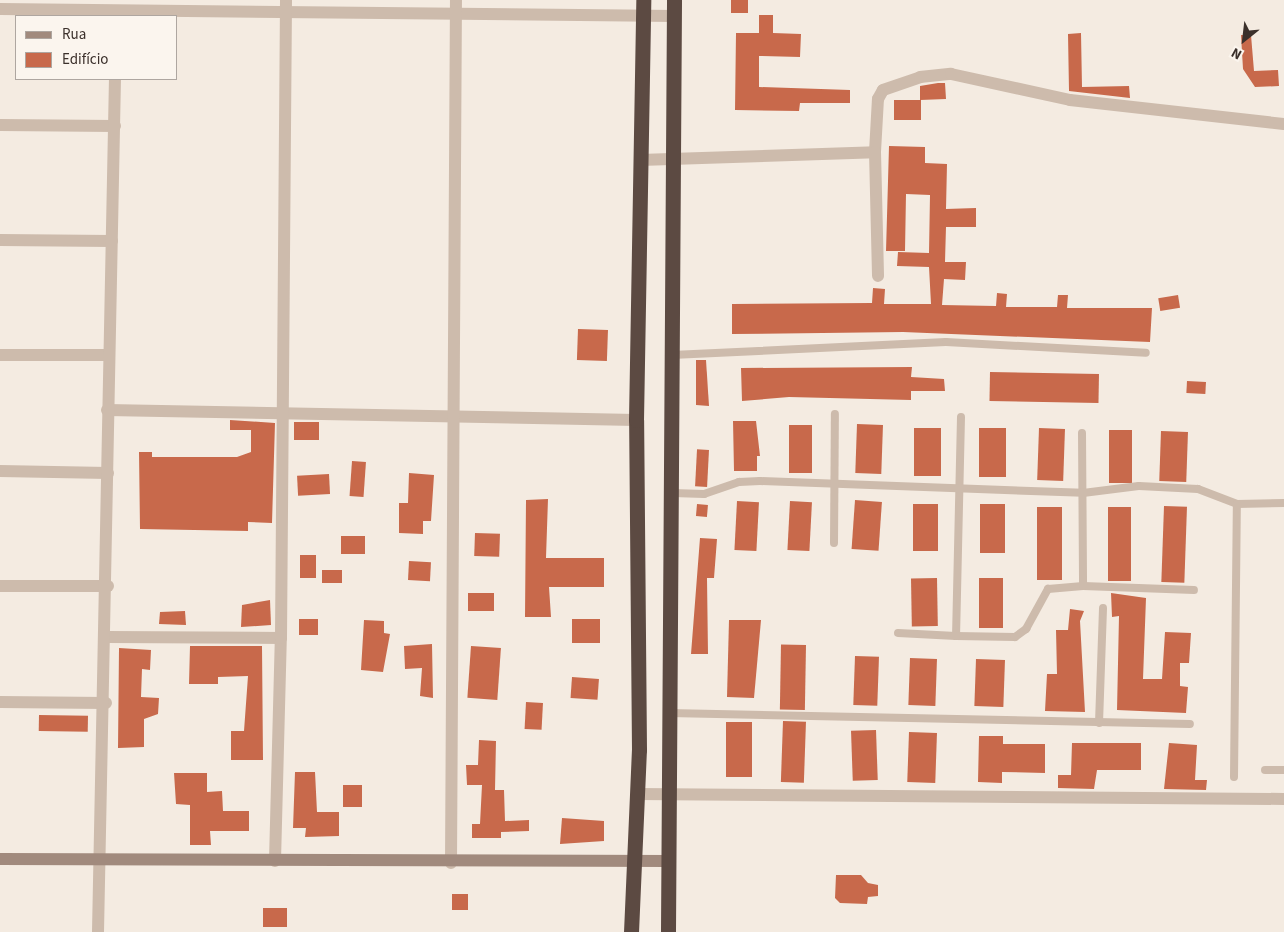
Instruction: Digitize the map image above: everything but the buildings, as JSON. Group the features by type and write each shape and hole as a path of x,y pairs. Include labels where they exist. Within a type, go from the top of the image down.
{"highway":[{"path":"668,932 668,796 673,493 674,0"},
{"path":"631,932 632,860 637,794 636,420 643,7"}],"street":[{"path":"451,862 456,0"},
{"path":"274,861 281,638 286,5"},
{"path":"0,10 286,5 455,16 643,7 674,16"},
{"path":"878,276 875,152 878,100 883,90 920,77 952,74 1070,100 1284,124"},
{"path":"98,932 106,703 108,586 107,410 116,80"},
{"path":"0,125 114,126"},
{"path":"640,160 875,152"},
{"path":"0,240 112,241"},
{"path":"0,355 108,355"},
{"path":"107,410 636,420"},
{"path":"0,471 108,473"},
{"path":"0,586 108,586"},
{"path":"107,637 281,638"},
{"path":"0,702 106,703"},
{"path":"637,794 668,796 1284,799"},
{"path":"0,860 669,861"}],"lane":[{"path":"672,354 946,342 1146,353"},
{"path":"834,543 832,485 835,414"},
{"path":"956,636 961,417"},
{"path":"1082,433 1083,586"},
{"path":"673,493 704,494 739,482 959,486 1083,493 1139,486 1198,489 1237,504 1284,503"},
{"path":"1234,776 1237,504"},
{"path":"898,633 1015,637 1026,629 1048,589 1083,586 1194,590"},
{"path":"1099,723 1103,608"},
{"path":"669,712 1190,724"},
{"path":"1265,770 1284,770"}]}
